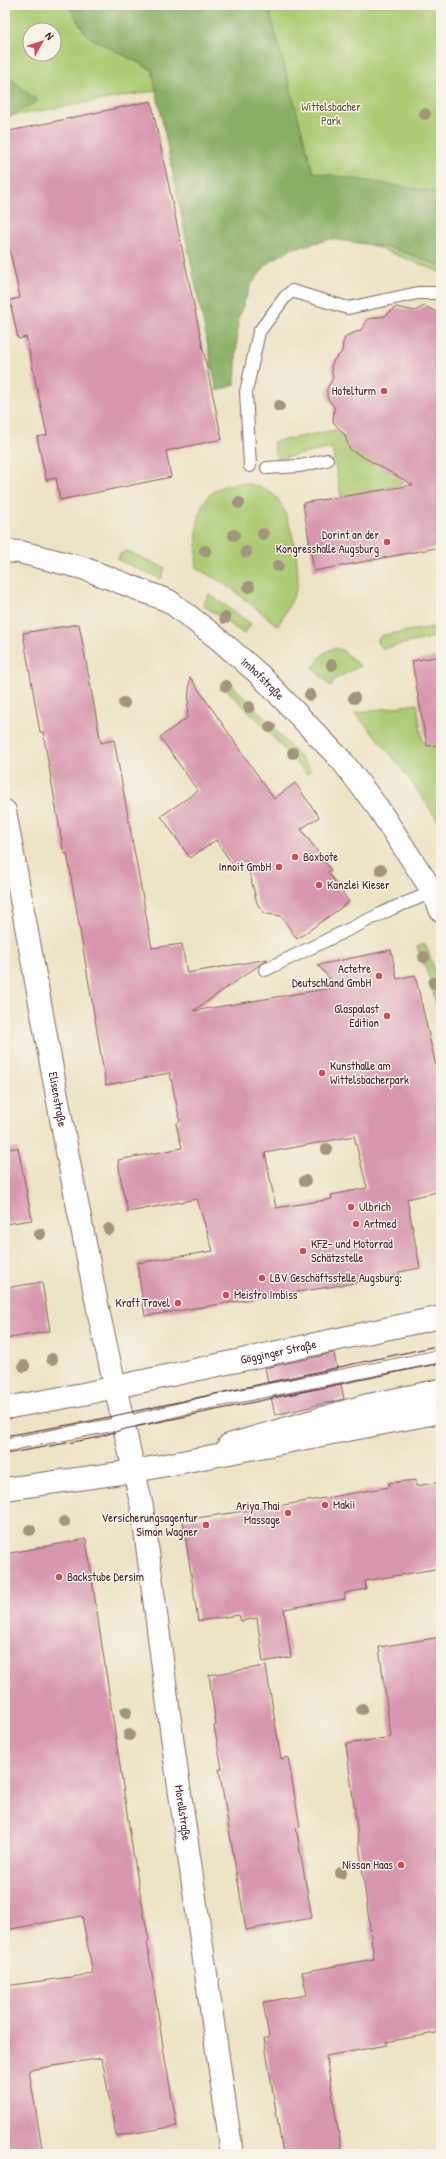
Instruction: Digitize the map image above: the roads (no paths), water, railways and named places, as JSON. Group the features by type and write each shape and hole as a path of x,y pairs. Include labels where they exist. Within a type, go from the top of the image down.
{"street":[{"name":"Imhofstraße","path":"5,551 20,552 82,568 169,601 216,637 260,675 342,762 378,808 437,901"},
{"name":"Elisenstraße","path":"5,811 66,1149 115,1386"},
{"name":"Gögginger Straße","path":"5,1408 441,1317"},
{"path":"115,1386 135,1471"},
{"path":"179,1463 213,1450 319,1418 364,1406 441,1390"},
{"path":"5,1489 135,1471 441,1412"},
{"name":"Morellstraße","path":"135,1471 143,1514 175,1759 232,2154"}],"lane":[{"path":"250,466 246,392 259,332 285,296 292,291 348,308 418,292 441,293"},
{"path":"267,468 300,466 328,460"},
{"path":"265,970 393,908 437,901"},
{"path":"5,1445 123,1423 210,1402 441,1356"}],"tram line":[{"path":"5,1436 90,1421 441,1345"},
{"path":"5,1454 95,1438 125,1429 441,1363"}],"place":[{"name":"Hotelturm","path":"384,391"},
{"name":"Dorint an der Kongresshalle Augsburg","path":"387,542"},
{"name":"Boxbote","path":"295,857"},
{"name":"Innoit GmbH","path":"279,867"},
{"name":"Kanzlei Kieser","path":"319,885"},
{"name":"Actetre Deutschland GmbH","path":"379,976"},
{"name":"Glaspalast Edition","path":"387,1016"},
{"name":"Kunsthalle am Wittelsbacherpark","path":"322,1073"},
{"name":"Ulbrich","path":"351,1207"},
{"name":"Artmed","path":"356,1224"},
{"name":"KFZ- und Motorrad Schätzstelle","path":"303,1251"},
{"name":"LBV Geschäftsstelle Augsburg:","path":"262,1278"},
{"name":"Meistro Imbiss","path":"226,1295"},
{"name":"Kraft Travel","path":"178,1303"},
{"name":"Makii","path":"325,1505"},
{"name":"Ariya Thai Massage","path":"288,1513"},
{"name":"Versicherungsagentur Simon Wagner","path":"206,1525"},
{"name":"Backstube Dersim","path":"59,1577"},
{"name":"Nissan Haas","path":"401,1865"}],"park label":[{"name":"Wittelsbacher Park","path":"331,114"}]}
